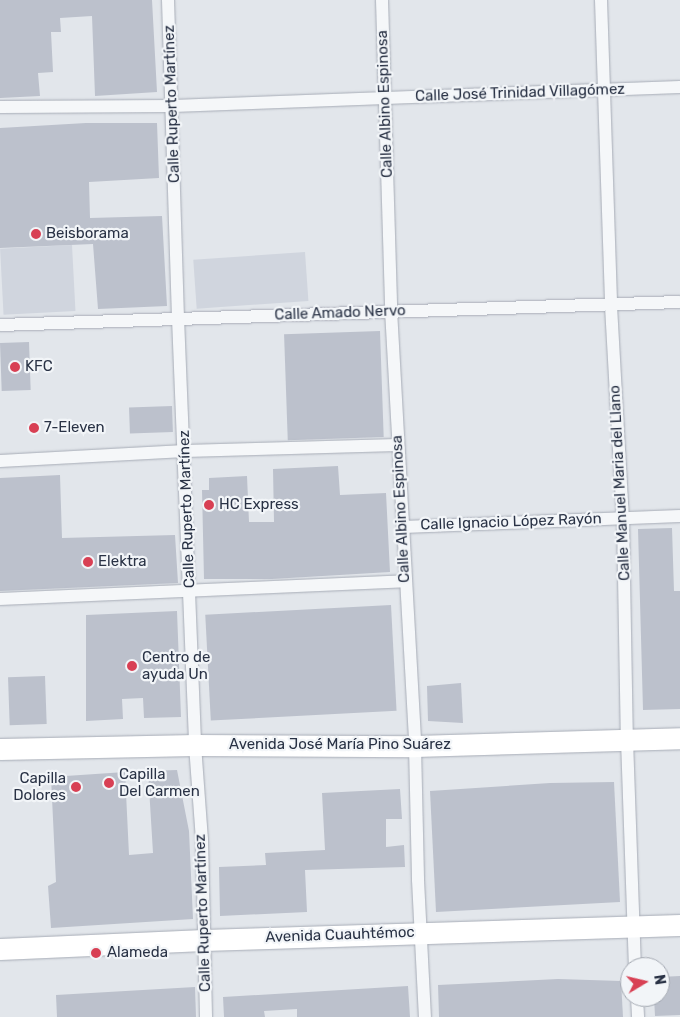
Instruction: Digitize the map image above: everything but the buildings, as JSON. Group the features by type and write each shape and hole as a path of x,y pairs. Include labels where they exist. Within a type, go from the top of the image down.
{"highway":[{"name":"Avenida José María Pino Suárez","path":"0,749 195,745 416,746 680,738"},
{"name":"Avenida Cuauhtémoc","path":"0,950 421,932 680,925"}],"street":[{"name":"Calle Ruperto Martínez","path":"168,0 173,106 178,318 185,451 195,745 202,840 206,1017"},
{"name":"Calle Albino Espinosa","path":"382,0 391,310 397,445 416,746 425,1017"},
{"name":"Calle Manuel Maria del Llano","path":"601,0 611,306 623,518 627,740 635,957"},
{"name":"Calle José Trinidad Villagómez","path":"0,107 173,106 680,87"},
{"name":"Calle Amado Nervo","path":"0,325 391,310 611,306 680,302"},
{"path":"0,461 185,451 397,445"},
{"name":"Calle Ignacio López Rayón","path":"403,527 680,516"},
{"path":"0,599 406,581"}],"shaded area":[{"path":"72,245 75,311 4,315 0,249"},
{"path":"305,252 308,301 197,309 193,260"}],"place":[{"name":"Beisborama","path":"36,234"},
{"name":"KFC","path":"15,367"},
{"name":"7-Eleven","path":"34,428"},
{"name":"HC Express","path":"209,505"},
{"name":"Elektra","path":"88,562"},
{"name":"Centro de ayuda Un","path":"132,666"},
{"name":"Capilla Del Carmen","path":"109,783"},
{"name":"Capilla Dolores","path":"76,787"},
{"name":"Alameda","path":"96,953"}]}
